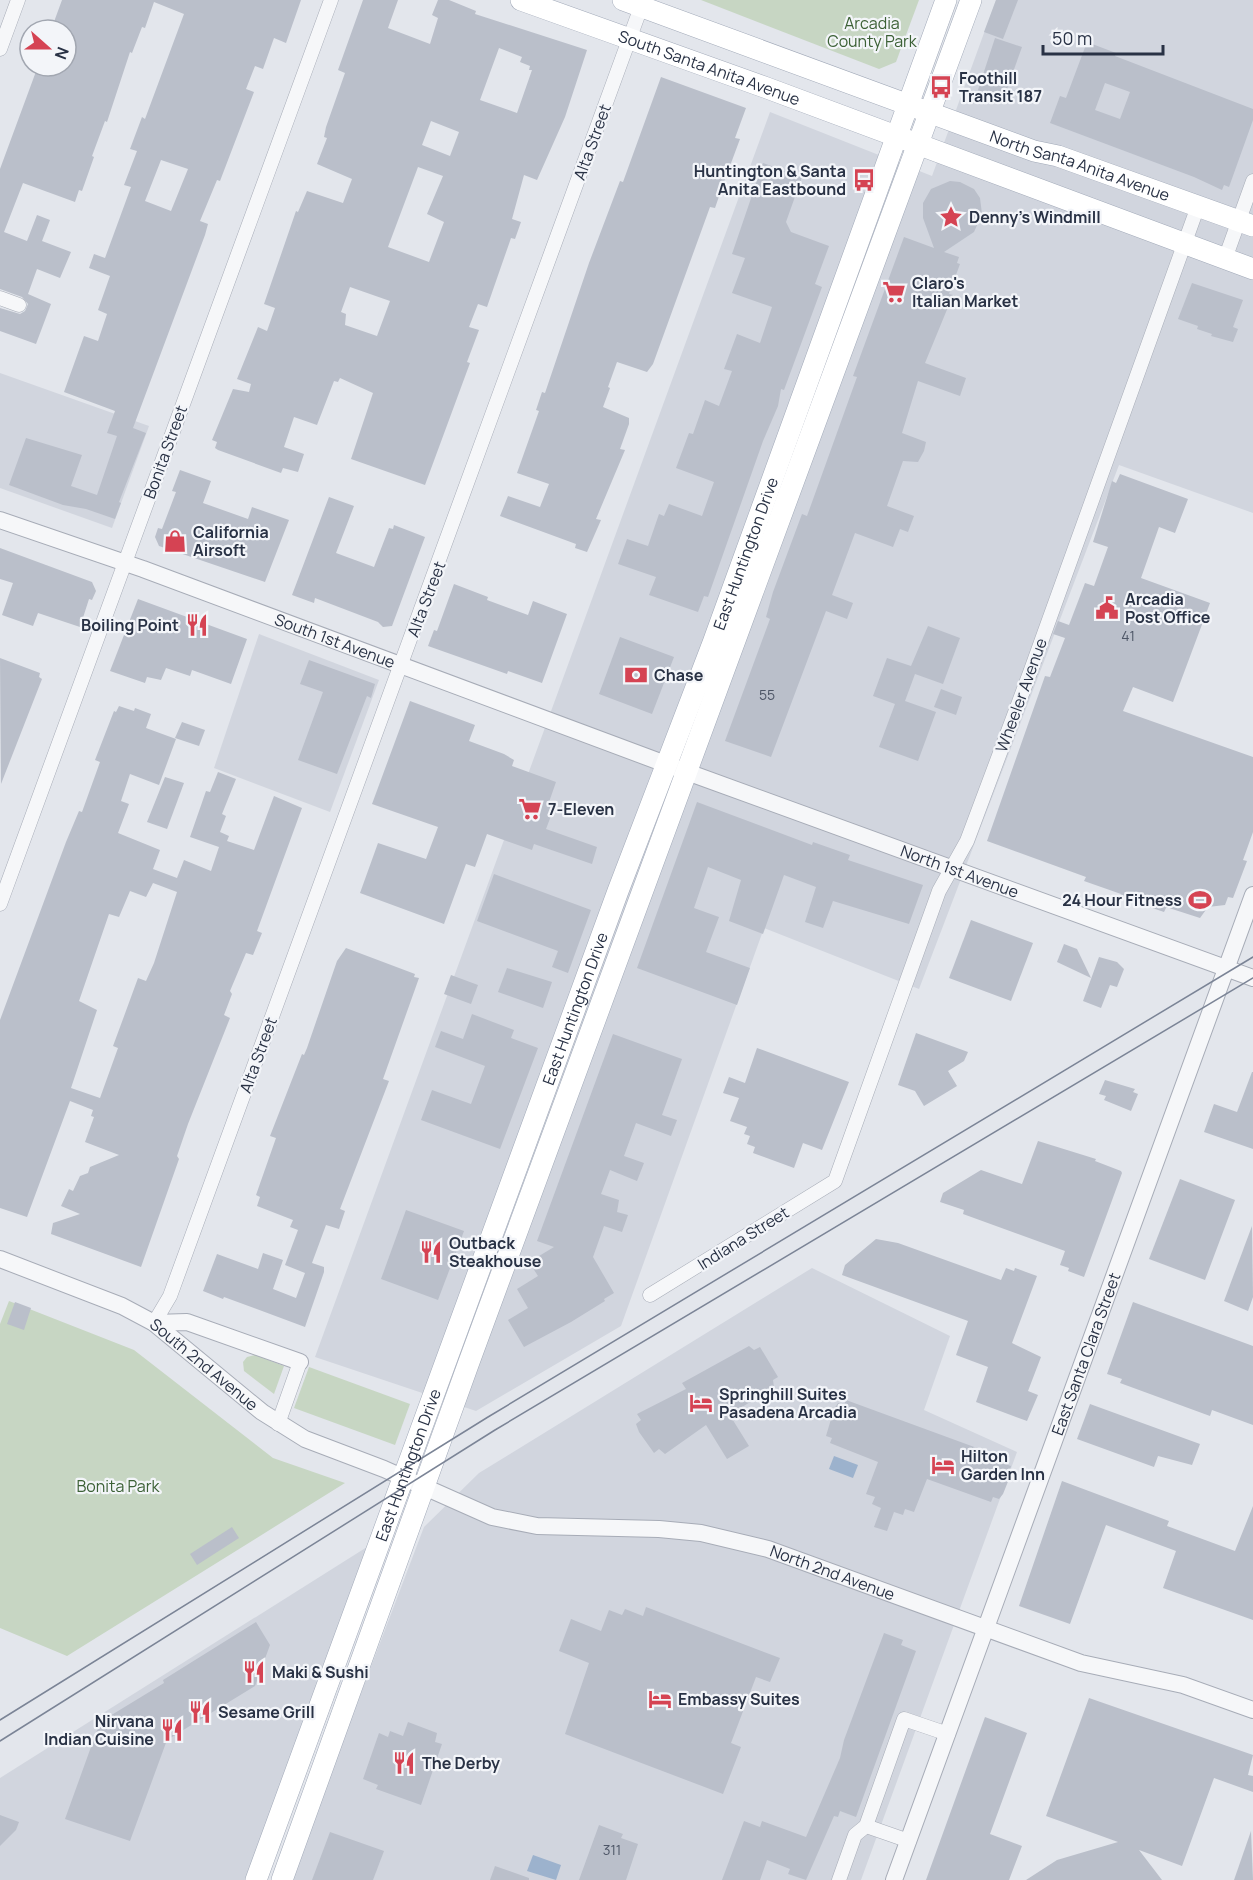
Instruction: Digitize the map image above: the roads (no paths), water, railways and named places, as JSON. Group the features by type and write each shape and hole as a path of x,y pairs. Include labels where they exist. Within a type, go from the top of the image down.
{"main road":[{"name":"South Santa Anita Avenue","path":"521,0 896,136"},
{"name":"East Huntington Drive","path":"256,1880 946,0"},
{"name":"East Huntington Drive","path":"282,1880 971,0"},
{"name":"South Santa Anita Avenue","path":"632,3 907,105"},
{"name":"North Santa Anita Avenue","path":"907,105 1246,223"},
{"path":"896,136 1253,269"}],"street":[{"path":"0,49 18,0"},
{"name":"Bonita Street","path":"0,904 331,0"},
{"name":"Alta Street","path":"154,1323 170,1296 629,39 632,3"},
{"path":"1225,259 1246,223 1253,181"},
{"name":"Wheeler Avenue","path":"835,1181 939,891 967,841 1031,670 1198,206"},
{"path":"0,298 19,305"},
{"name":"South 1st Avenue","path":"0,519 401,664 666,764"},
{"name":"North 1st Avenue","path":"666,764 1253,978"},
{"name":"East Santa Clara Street","path":"894,1880 1253,895"},
{"name":"Indiana Street","path":"650,1295 835,1181"},
{"name":"South 2nd Avenue","path":"0,1260 122,1306 154,1323 278,1424 305,1439 405,1478"},
{"path":"154,1323 187,1322 300,1362 278,1424"},
{"name":"North 2nd Avenue","path":"405,1478 492,1517 537,1526 659,1529 737,1540 768,1549 1082,1663 1184,1685 1253,1710"},
{"path":"839,1880 855,1835 866,1826 904,1719 948,1734"},
{"path":"866,1826 909,1841"}],"water":[{"path":"834,1456 858,1465 853,1478 829,1469"},
{"path":"533,1855 561,1865 556,1880 527,1871"}],"tram line":[{"path":"0,1720 488,1417 1253,957"},
{"path":"0,1741 495,1430 1253,978"}],"place":[{"name":"Foothill Transit 187","path":"941,87"},
{"name":"Huntington & Santa Anita Eastbound","path":"864,180"},
{"name":"Denny's Windmill","path":"951,217"},
{"name":"Claro's Italian Market","path":"894,292"},
{"name":"California Airsoft","path":"175,541"},
{"name":"Arcadia Post Office","path":"1107,608"},
{"name":"Boiling Point","path":"197,625"},
{"name":"Chase","path":"636,675"},
{"name":"7-Eleven","path":"530,809"},
{"name":"24 Hour Fitness","path":"1200,900"},
{"name":"Outback Steakhouse","path":"431,1252"},
{"name":"Springhill Suites Pasadena Arcadia","path":"701,1403"},
{"name":"Hilton Garden Inn","path":"943,1465"},
{"name":"Maki & Sushi","path":"254,1672"},
{"name":"Embassy Suites","path":"660,1699"},
{"name":"Sesame Grill","path":"200,1712"},
{"name":"Nirvana Indian Cuisine","path":"172,1730"},
{"name":"The Derby","path":"404,1763"}],"park label":[{"name":"Arcadia County Park","path":"872,32"},
{"name":"Bonita Park","path":"118,1486"}]}
